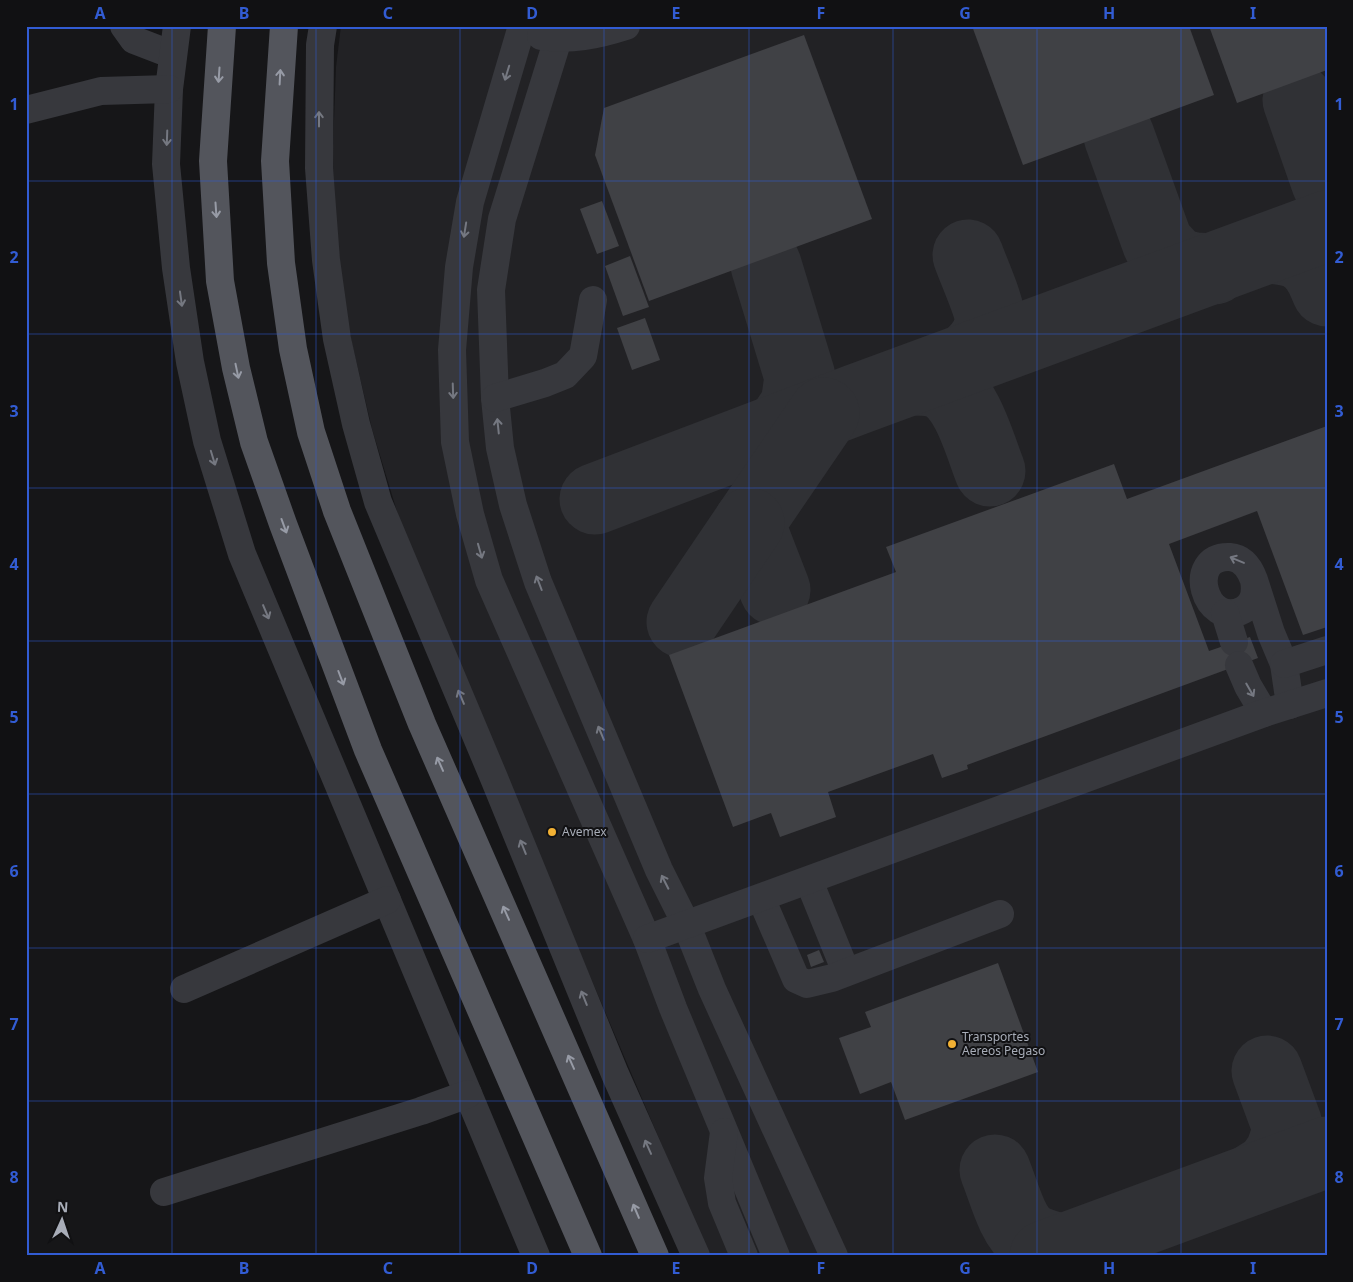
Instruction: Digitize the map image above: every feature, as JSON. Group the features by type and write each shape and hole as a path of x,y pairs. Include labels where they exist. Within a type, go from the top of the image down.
{"main road":[{"path":"222,26 213,161 220,282 236,368 254,442 368,750 588,1256"},
{"path":"284,26 275,160 281,263 293,349 311,432 337,511 422,724 655,1256"}],"street":[{"path":"124,26 134,40 173,55"},
{"path":"178,26 169,89 166,164 176,268 190,362 207,441 242,554 536,1256"},
{"path":"323,26 320,45 319,168 326,260 337,339 356,424 378,502 494,778 615,1074 696,1256"},
{"path":"626,26 601,34 560,33 521,29 470,202 459,267 452,350 455,442 470,514 489,580 647,939 672,1008 776,1256"},
{"path":"560,33 502,219 491,290 495,398 500,448 513,505 538,582 659,870 687,926 712,989 834,1256"},
{"path":"26,110 101,92 169,89"},
{"path":"495,398 565,375 583,356 592,300"},
{"path":"1254,580 1256,591 1253,601 1246,609 1235,614 1225,613 1215,608 1208,599 1203,580 1206,569 1213,561 1223,557 1234,557 1244,563 1250,571 1254,580 1271,633 1284,664 1290,705"},
{"path":"1225,613 1248,686 1264,713"},
{"path":"1284,664 1327,650"},
{"path":"647,939 687,926 1264,713 1327,693"},
{"path":"809,881 846,972"},
{"path":"761,898 796,979 807,984 832,978 1000,914"},
{"path":"184,989 388,900"},
{"path":"164,1192 421,1111 468,1094"},
{"path":"724,1131 718,1178 722,1203 744,1256"}],"shaded area":[{"path":"341,26 1327,26 1327,1256 709,1256 409,551 372,429 352,344 342,289 332,173 336,67"}],"building":[{"path":"972,26 1189,26 1214,95 1023,165"},
{"path":"1209,26 1327,26 1327,70 1237,103"},
{"path":"804,35 872,219 649,301 595,155 604,108"},
{"path":"602,201 619,246 597,254 580,209"},
{"path":"630,256 649,307 623,316 605,266"},
{"path":"645,318 660,360 632,370 617,328"},
{"path":"1327,426 1327,627 1303,635 1257,511 1169,544 1209,651 1250,637 1258,658 967,765 968,769 942,778 933,754 828,792 836,817 780,837 771,813 733,827 669,655 896,572 886,547 1114,464 1127,499"},
{"path":"819,950 824,962 811,967 807,955"},
{"name":"Transportes Aereos Pegaso","path":"998,963 1038,1072 905,1120 891,1082 860,1094 839,1038 871,1027 865,1012"}],"taxiway":[{"path":"1298,100 1327,183"},
{"path":"1119,136 1158,244 1174,261 1182,265 1214,269"},
{"path":"595,499 855,400 1327,226"},
{"path":"1268,248 1290,251 1306,258 1317,271 1327,291"},
{"path":"967,359 982,343 990,323 985,299 968,255"},
{"path":"766,265 800,377 796,405 784,423 777,429"},
{"path":"910,380 930,381 941,384 958,399 972,422 990,471"},
{"path":"775,590 749,523 824,413"},
{"path":"682,622 749,523"},
{"path":"1254,1178 1270,1168 1280,1154 1286,1137 1287,1125 1267,1071"},
{"path":"1045,1256 1327,1152"},
{"path":"995,1170 1008,1206 1022,1232 1036,1241 1061,1249"}],"place":[{"name":"Avemex","path":"552,832"},
{"name":"Transportes Aereos Pegaso","path":"952,1044"}]}
